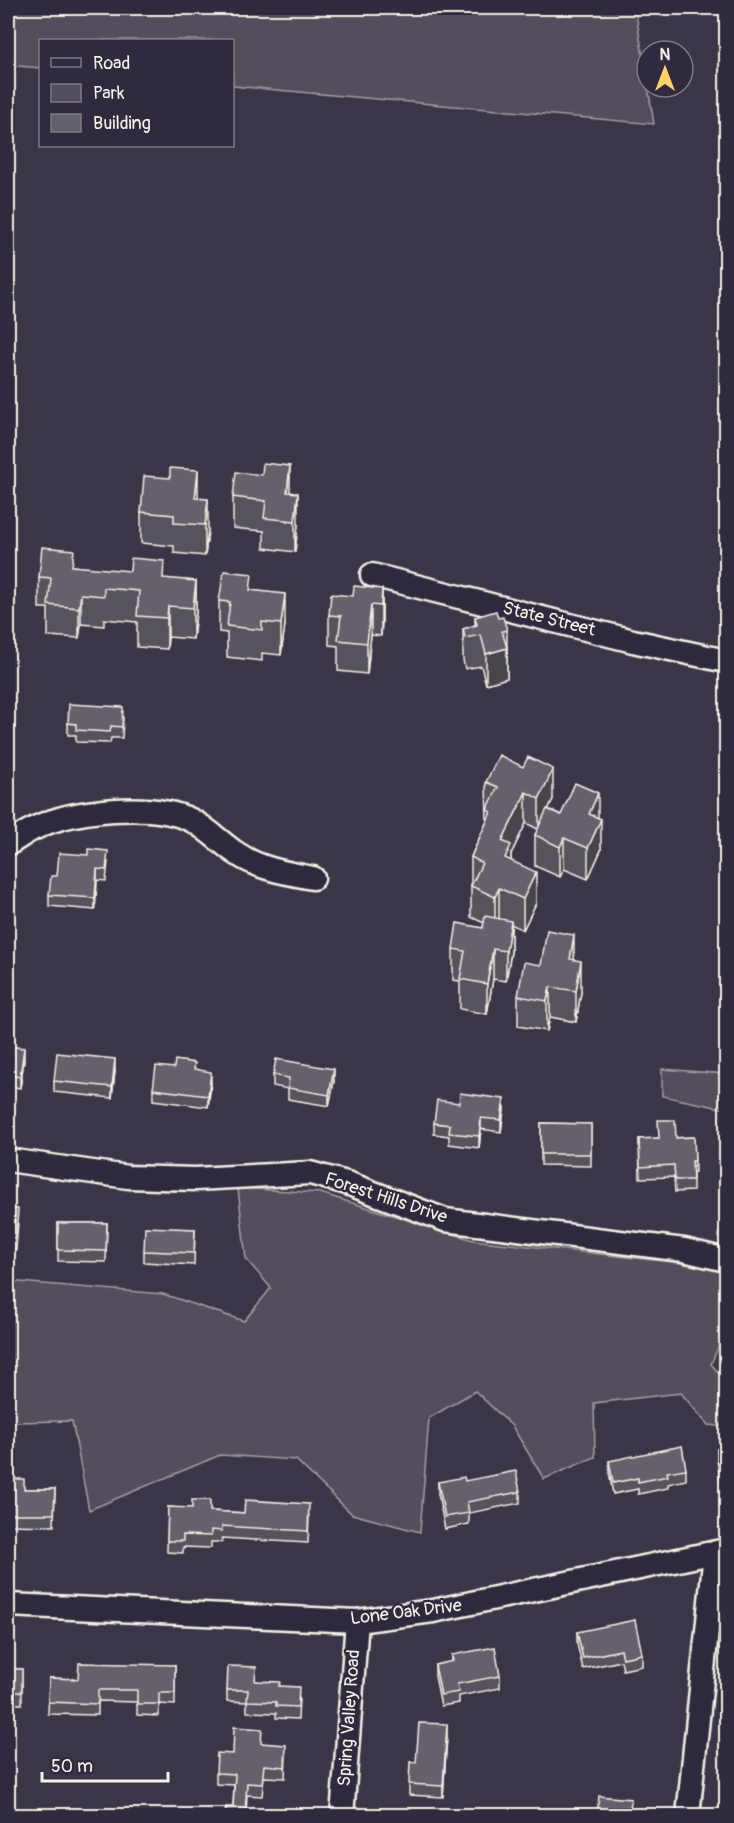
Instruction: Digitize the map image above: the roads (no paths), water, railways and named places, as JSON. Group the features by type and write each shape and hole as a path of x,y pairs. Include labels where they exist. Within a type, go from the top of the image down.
{"street":[{"name":"State Street","path":"372,575 726,661"},
{"path":"8,844 36,827 78,816 137,808 168,810 194,821 238,854 267,869 313,878"},
{"name":"Forest Hills Drive","path":"8,1160 128,1177 195,1179 310,1173 347,1183 446,1220 684,1250 726,1260"},
{"path":"688,1815 721,1551"},
{"name":"Lone Oak Drive","path":"8,1605 357,1621 433,1611 721,1551"},
{"name":"Spring Valley Road","path":"342,1815 357,1621"}]}
